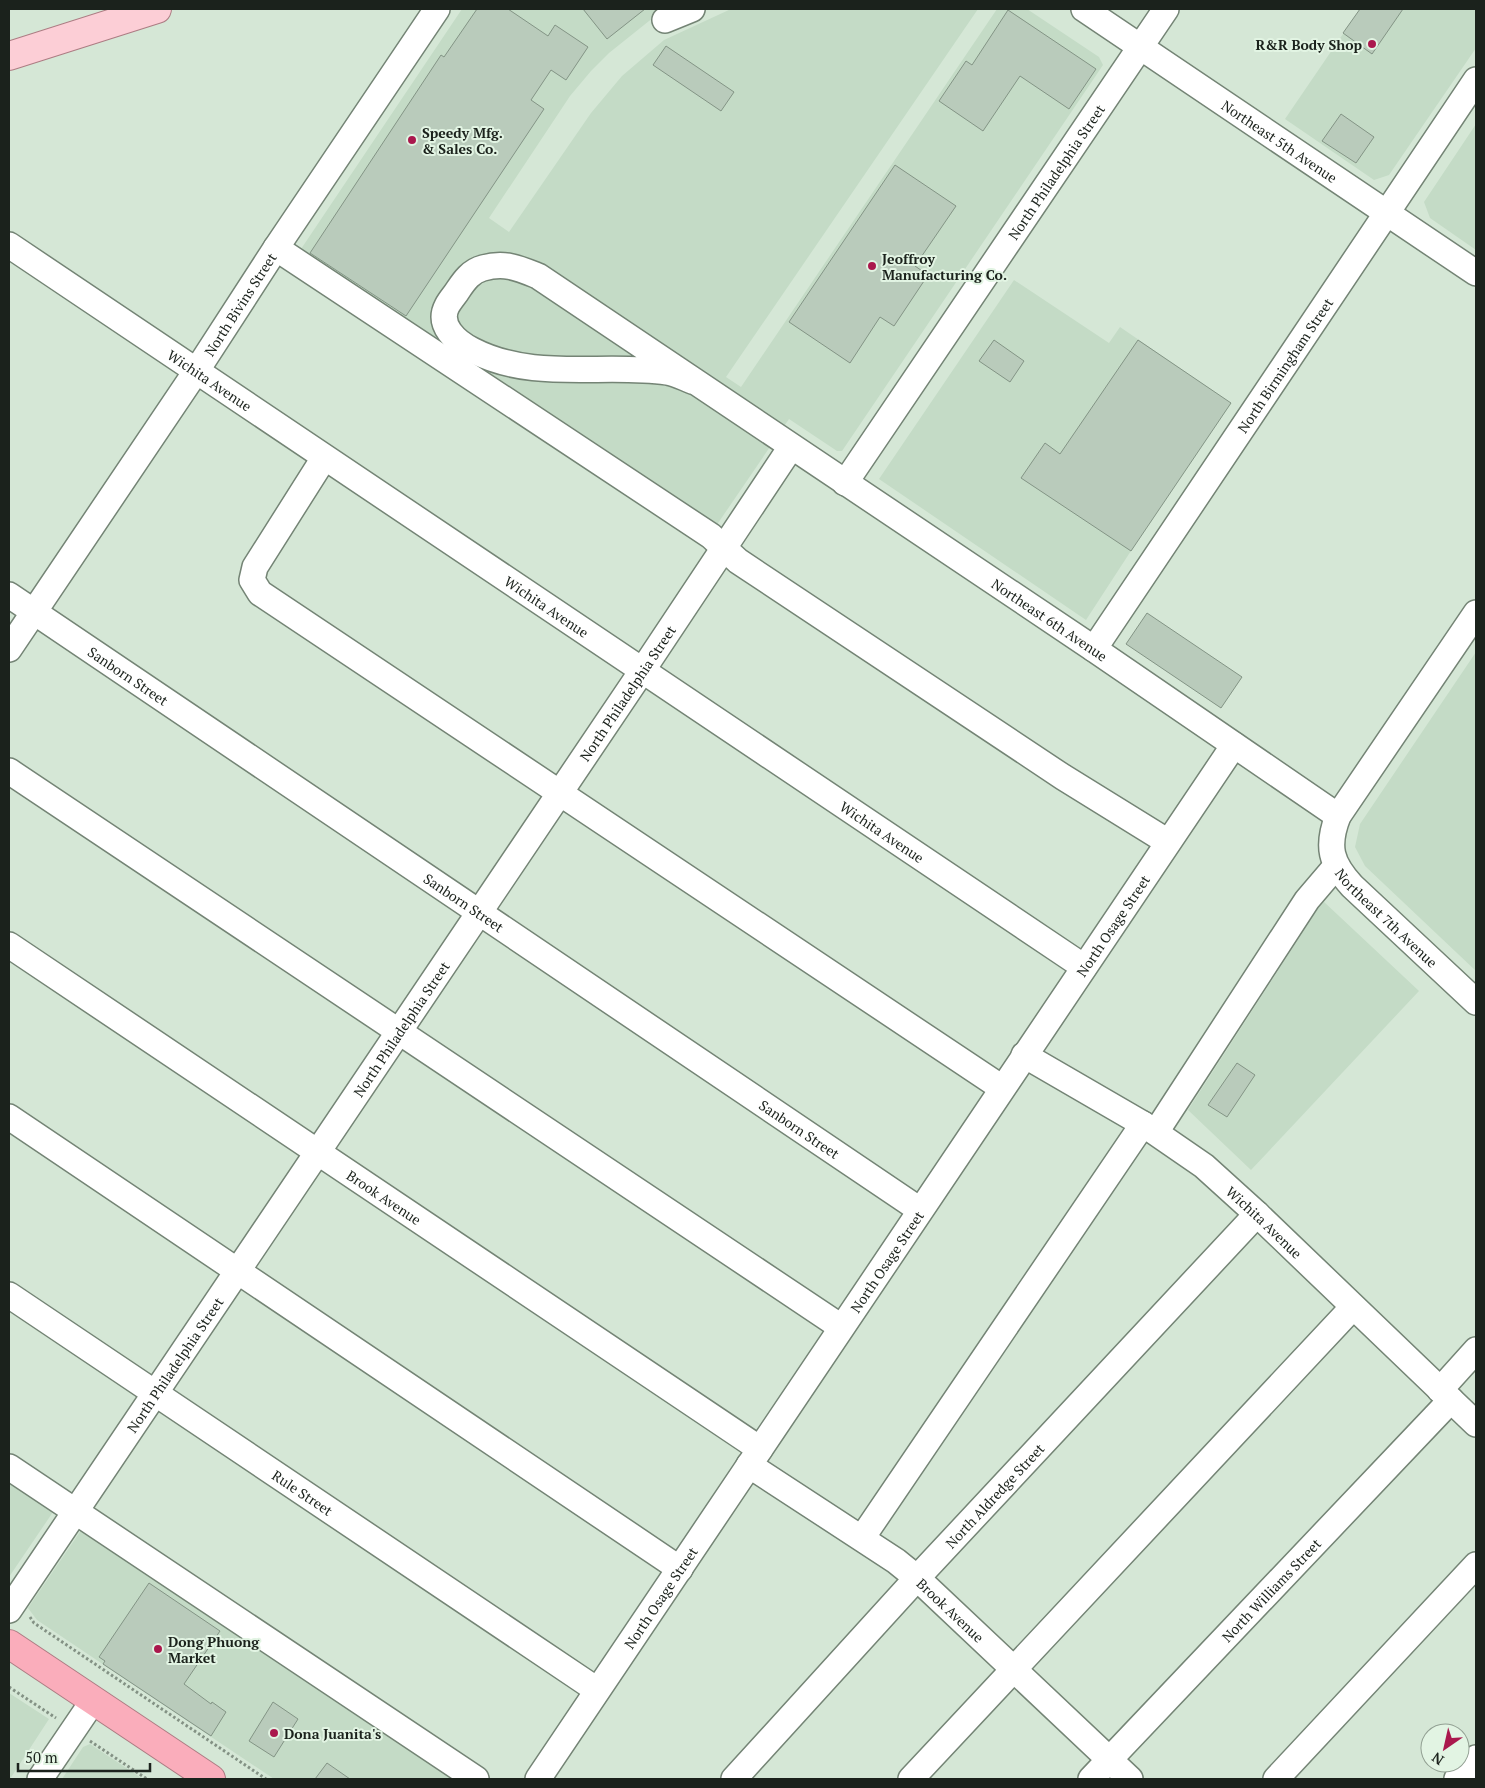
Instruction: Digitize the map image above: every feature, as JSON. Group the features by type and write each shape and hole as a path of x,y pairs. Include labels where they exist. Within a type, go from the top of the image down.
{"highway":[{"path":"9,1644 211,1779"}],"main road":[{"path":"9,56 157,9"}],"street":[{"name":"North Bivins Street","path":"9,649 197,370 436,9"},
{"path":"665,20 692,9"},
{"name":"Northeast 5th Avenue","path":"1084,9 1476,273"},
{"name":"North Philadelphia Street","path":"845,483 1166,9"},
{"name":"North Birmingham Street","path":"1094,649 1476,80"},
{"name":"Wichita Avenue","path":"9,245 1084,967"},
{"path":"276,248 702,530 738,561 1046,766 1168,842"},
{"path":"509,265 538,276 695,382 669,372 540,370 496,360 471,350 452,336 444,322 446,307 467,277 482,268 509,265"},
{"name":"Northeast 6th Avenue","path":"695,382 1094,649 1338,816"},
{"name":"North Philadelphia Street","path":"18,1611 76,1512 791,447"},
{"path":"324,458 255,567 252,580 260,593 1002,1088"},
{"name":"Sanborn Street","path":"9,595 920,1210"},
{"path":"1338,816 1476,614"},
{"name":"North Osage Street","path":"538,1779 1234,745"},
{"path":"9,771 842,1327"},
{"name":"Northeast 7th Avenue","path":"1338,816 1331,844 1336,866 1352,886 1476,1002"},
{"path":"862,1538 1307,900 1336,866"},
{"name":"Brook Avenue","path":"9,945 317,1152 755,1457 862,1538 896,1561 917,1578 1014,1668 1130,1779"},
{"name":"Wichita Avenue","path":"1024,1055 1149,1128 1204,1166 1257,1214 1476,1424"},
{"path":"9,1117 680,1569"},
{"name":"North Aldredge Street","path":"734,1779 917,1578 1257,1214"},
{"name":"Rule Street","path":"9,1295 597,1690"},
{"path":"911,1779 1354,1307"},
{"name":"North Williams Street","path":"1091,1779 1445,1395 1476,1350"},
{"path":"9,1467 476,1779"},
{"path":"1276,1779 1476,1565"},
{"path":"40,1779 93,1700"},
{"path":"1457,1779 1476,1758"}],"path":[{"path":"18,1611 266,1779"},
{"path":"9,1687 60,1721"},
{"path":"86,1738 147,1779"}],"shaded area":[{"path":"462,9 667,9 609,53 570,96 489,218 509,232 591,113 622,76 664,40 731,9 978,9 726,377 741,387 997,9 1027,9 1099,57 1103,65 842,451 837,451 789,419 714,529 299,252"},
{"path":"1360,9 1476,9 1476,48 1389,175 1374,180 1285,119"},
{"path":"1476,124 1476,250 1430,218 1424,202"},
{"path":"1014,280 1109,343 1120,327 1231,403 1153,517 1086,620 879,479"},
{"path":"1476,652 1476,971 1365,866 1355,847 1360,824"},
{"path":"1323,901 1419,991 1251,1170 1188,1110"},
{"path":"9,1479 55,1509 9,1577"},
{"path":"84,1526 461,1779 274,1779 37,1620 28,1608"},
{"path":"9,1693 49,1719 10,1779 9,1779"},
{"path":"90,1744 143,1779 62,1779 83,1747"}],"building":[{"path":"477,9 508,9 548,36 555,25 588,47 566,80 551,70 531,100 544,109 406,316 310,253 441,55 444,57"},
{"path":"583,9 645,9 607,39"},
{"path":"1360,9 1403,9 1372,54 1343,33"},
{"path":"1008,10 1096,69 1069,109 1020,76 983,131 939,101 966,61 972,65"},
{"path":"666,46 734,92 721,111 653,65"},
{"path":"1341,114 1374,137 1356,163 1322,141"},
{"path":"895,165 956,206 915,266 928,275 894,326 880,317 850,363 789,322"},
{"path":"994,340 1024,361 1010,382 979,361"},
{"path":"1138,340 1231,403 1131,551 1021,478 1045,443 1060,454"},
{"path":"1147,613 1242,677 1221,708 1126,644"},
{"path":"1237,1063 1255,1075 1227,1117 1208,1105"},
{"path":"149,1583 220,1631 184,1684 211,1704 212,1702 226,1712 211,1736 103,1664 105,1661 99,1657"},
{"path":"273,1702 298,1719 274,1757 249,1741"},
{"path":"327,1763 350,1779 315,1779"}],"place":[{"name":"R&R Body Shop","path":"1372,44"},
{"name":"Speedy Mfg. & Sales Co.","path":"412,140"},
{"name":"Jeoffroy Manufacturing Co.","path":"872,266"},
{"name":"Dong Phuong Market","path":"158,1649"},
{"name":"Dona Juanita's","path":"274,1733"}]}
